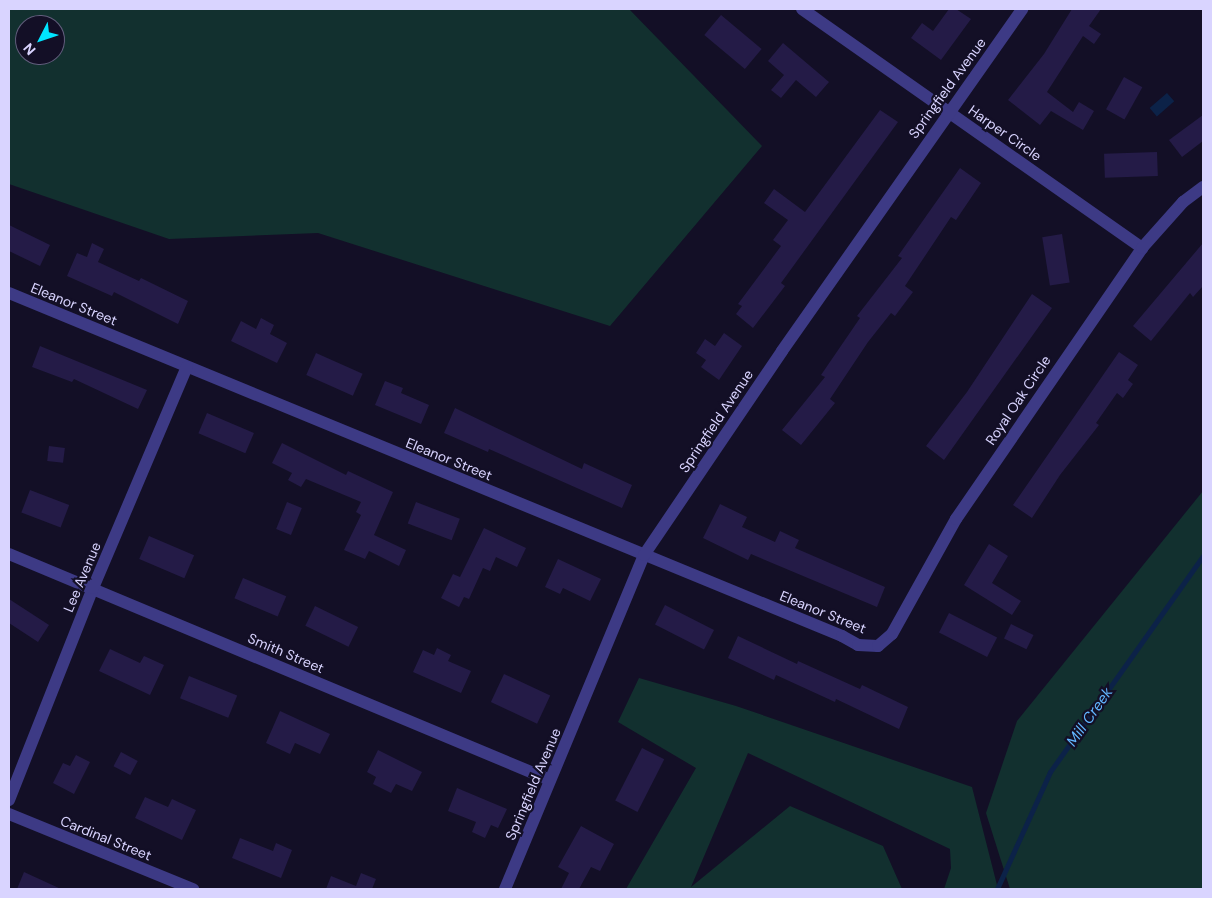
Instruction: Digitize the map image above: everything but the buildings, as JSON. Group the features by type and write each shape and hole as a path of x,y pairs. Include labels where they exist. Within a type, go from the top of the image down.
{"street":[{"name":"Harper Circle","path":"802,9 1142,248"},
{"name":"Springfield Avenue","path":"505,889 644,555 948,112 1022,9"},
{"name":"Royal Oak Circle","path":"878,646 892,634 956,519 1142,248 1183,202 1203,186"},
{"name":"Eleanor Street","path":"9,293 842,636 858,645 878,646"},
{"name":"Lee Avenue","path":"9,800 93,588 188,367"},
{"name":"Smith Street","path":"9,554 550,780"},
{"name":"Cardinal Street","path":"9,814 193,889"}],"green space":[{"path":"9,9 629,9 762,146 610,326 318,233 169,239 9,184"},
{"path":"1203,491 1203,889 1010,889 986,813 1017,721"},
{"path":"639,678 736,706 972,787 998,889 944,889 951,868 950,849 748,753 691,887 790,806 883,846 902,889 626,889 696,768 618,722"}],"water":[{"path":"1167,93 1174,101 1157,116 1150,108"}],"waterway":[{"name":"Mill Creek","path":"997,889 1050,772 1203,556"}]}
